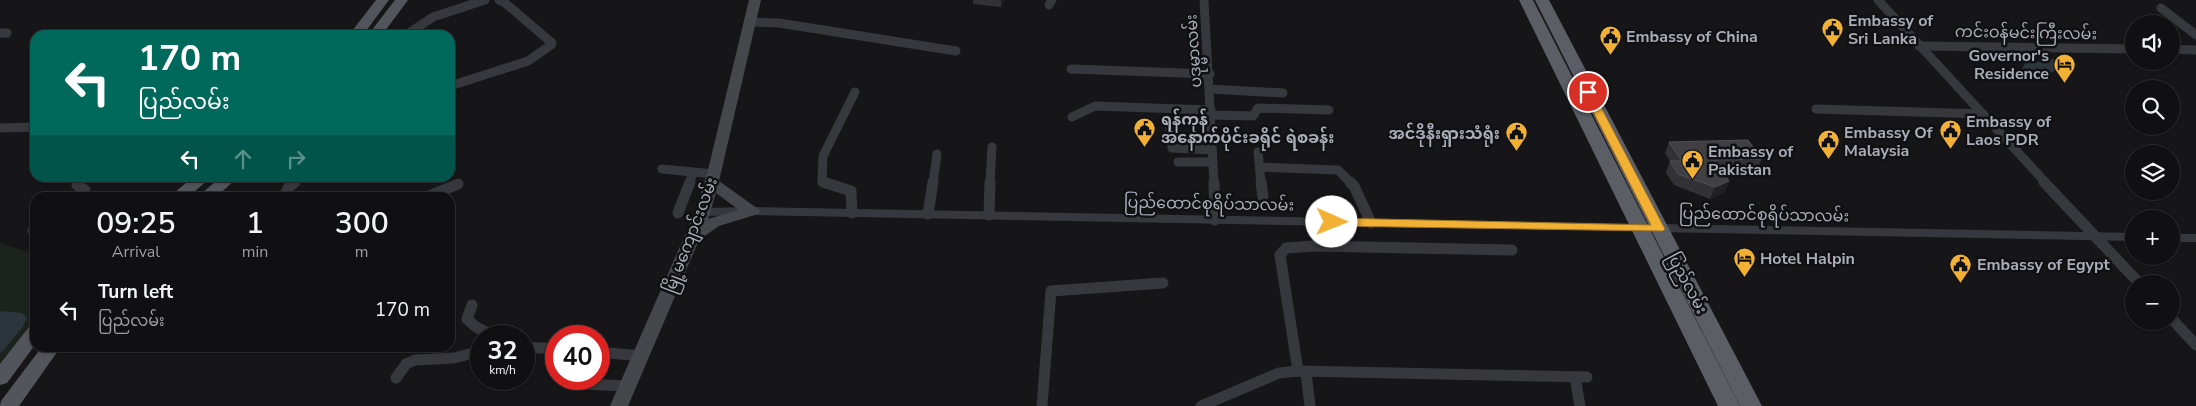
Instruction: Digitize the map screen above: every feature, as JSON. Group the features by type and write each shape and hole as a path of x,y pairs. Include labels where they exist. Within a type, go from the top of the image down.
{"highway":[{"name":"ပြည်လမ်း","path":"1526,0 1729,406"},
{"name":"ပြည်လမ်း","path":"1542,0 1751,406"}],"main road":[{"path":"360,30 383,0"},
{"path":"379,30 402,0"},
{"name":"မြို့မကျောင်းလမ်း","path":"619,406 703,212 756,0"},
{"path":"713,178 736,202 753,211"},
{"path":"184,192 197,182"},
{"path":"212,192 224,182"},
{"path":"692,237 714,222 753,211"},
{"path":"0,378 30,339"},
{"path":"8,406 48,352"}],"street":[{"path":"414,30 433,17 485,0"},
{"path":"455,84 528,61 548,49 551,45 552,43 504,2 499,0"},
{"name":"ပဒုမ္မာလမ်း","path":"1204,0 1210,74 1215,220"},
{"path":"1878,0 2132,275"},
{"path":"2161,8 2196,35"},
{"path":"751,22 779,23 956,51"},
{"name":"ကင်းဝန်မင်းကြီးလမ်း","path":"1919,46 2125,49"},
{"path":"2180,49 2196,50"},
{"path":"1072,69 1210,74"},
{"path":"1210,89 1283,93"},
{"path":"852,213 851,191 847,188 830,187 822,182 823,156 855,92"},
{"path":"1072,118 1095,106 1253,116 1258,108 1328,110"},
{"path":"1816,110 1983,114"},
{"path":"1170,123 1172,148 1212,150"},
{"path":"0,128 30,127"},
{"path":"989,215 992,147"},
{"path":"1258,152 1263,196"},
{"path":"928,214 937,154"},
{"path":"1178,162 1212,162"},
{"path":"1260,167 1338,170 1354,186 1371,223"},
{"path":"662,169 713,178"},
{"path":"678,213 693,173"},
{"path":"286,192 294,182"},
{"path":"439,192 458,184"},
{"path":"77,185 85,190 84,192"},
{"name":"ပြည်ထောင်စုရိပ်သာလမ်း","path":"703,212 753,211 989,215 2125,237"},
{"path":"2180,238 2196,238"},
{"path":"1310,406 1280,254 1286,248 1313,246 1512,250"},
{"path":"1042,406 1051,291 1163,283"},
{"path":"471,325 467,319 472,305"},
{"path":"2180,328 2196,345"},
{"path":"610,353 641,356"},
{"path":"396,378 406,364 415,360 454,358 470,354"},
{"path":"1201,406 1279,373 1587,377"},
{"path":"1575,377 1580,406"},
{"path":"610,385 628,386"}],"shaded area":[{"path":"2042,59 2063,59 2060,68 2046,75 2022,69 2025,63 2039,62"},
{"path":"0,243 30,252 30,331 0,364"},
{"path":"0,311 22,313 27,318 22,328 0,354"}],"building":[{"path":"1748,140 1762,159 1714,160 1729,181 1715,187 1678,174 1670,161 1682,161 1669,142"}],"place":[{"name":"Embassy of Sri Lanka","path":"1832,48"},
{"name":"Embassy of China","path":"1610,55"},
{"name":"Governor's Residence","path":"2065,83"},
{"name":"ရန်ကုန် အနောက်ပိုင်းခရိုင် ရဲစခန်း","path":"1145,147"},
{"name":"Embassy of Laos PDR","path":"1950,149"},
{"name":"အင်ဒိုနီးရှားသံရုံး","path":"1516,152"},
{"name":"Embassy Of Malaysia","path":"1828,160"},
{"name":"Embassy of Pakistan","path":"1692,179"},
{"name":"Hotel Halpin","path":"1744,277"},
{"name":"Embassy of Egypt","path":"1961,283"}],"route":[{"path":"1332,222 1659,229 1588,92"}]}
